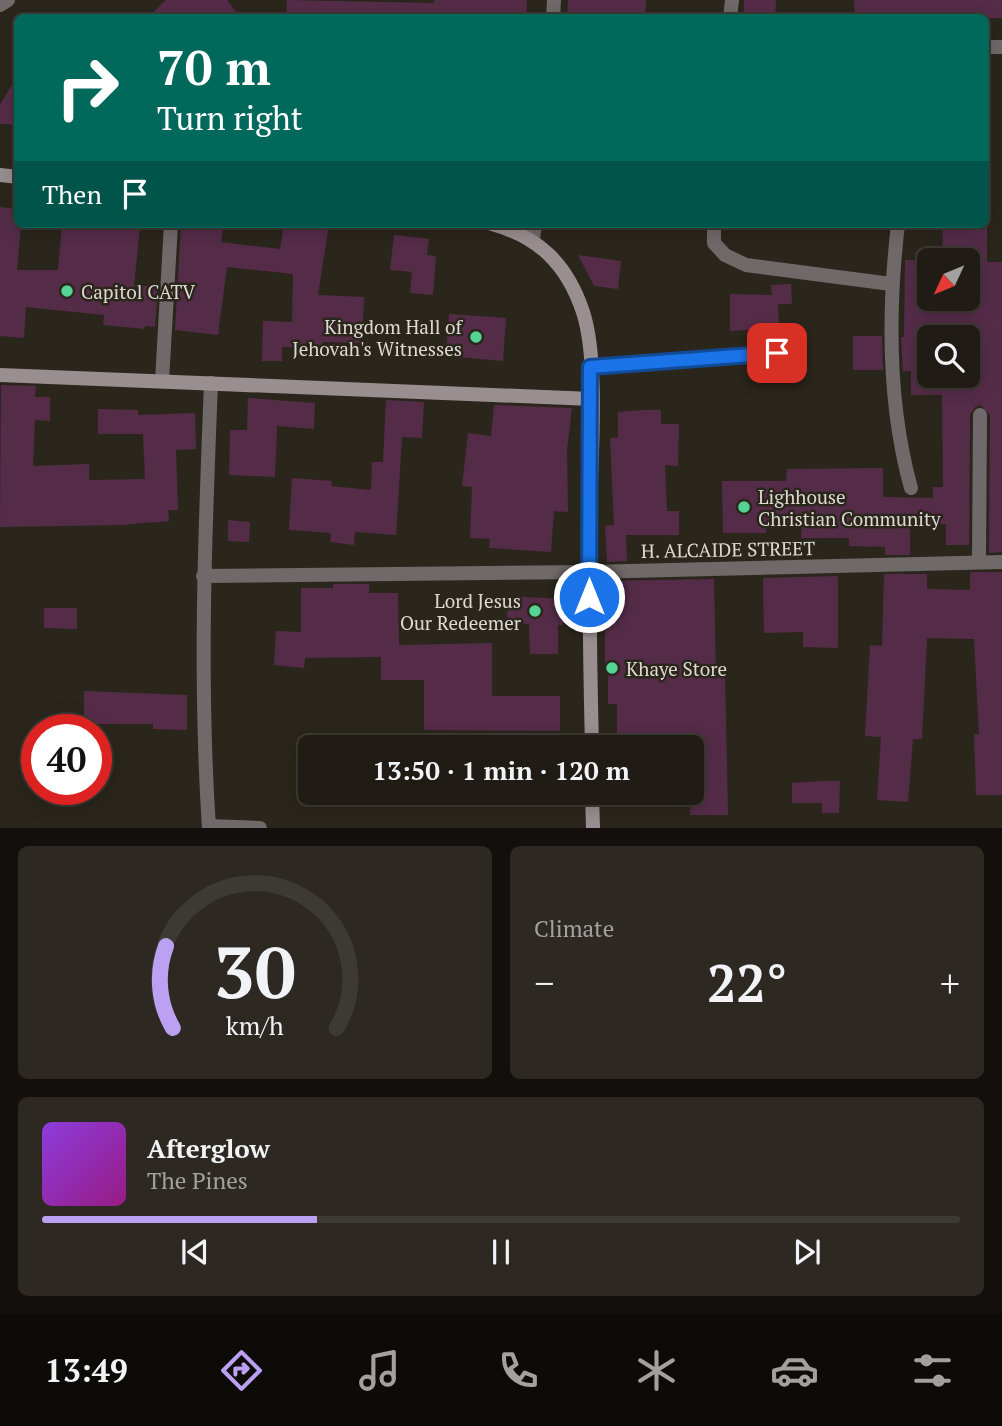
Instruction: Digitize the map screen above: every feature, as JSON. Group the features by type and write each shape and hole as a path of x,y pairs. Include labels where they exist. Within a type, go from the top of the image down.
{"street":[{"path":"0,5 8,0"},
{"path":"162,381 171,228"},
{"path":"513,228 534,232 567,279 583,313 592,399 589,572 592,735"},
{"path":"714,228 714,243 725,255 746,265 891,284"},
{"path":"898,228 891,284 896,401 911,488"},
{"path":"0,375 592,399"},
{"path":"211,383 203,576 203,746 209,827 260,828"},
{"path":"979,562 980,415"},
{"name":"H. ALCAIDE STREET","path":"203,576 589,572 1002,562"},
{"path":"592,805 593,828"}],"lane":[{"path":"590,367 777,353"}],"building":[{"path":"166,0 227,0 238,14 151,14"},
{"path":"287,0 434,3 434,0 527,0 526,14 286,14"},
{"path":"568,0 646,0 645,14 567,14"},
{"path":"744,0 776,0 775,14 744,14"},
{"path":"854,0 1002,0 1002,18 989,18 989,14 855,14"},
{"path":"14,81 14,125 0,124 0,105"},
{"path":"0,207 14,209 14,228 21,228 17,270 58,270 62,228 140,228 134,285 158,287 155,327 145,326 145,329 103,325 104,315 26,307 24,338 0,336"},
{"path":"181,228 223,228 221,242 280,249 283,228 328,228 318,295 364,297 362,343 323,342 323,348 282,347 282,361 262,361 263,321 292,322 293,274 227,267 218,335 175,330"},
{"path":"943,228 987,228 987,262 1002,262 1002,552 989,553 990,415 981,405 975,407 970,415 969,553 969,545 946,545 946,524 910,525 910,555 885,555 885,547 849,546 849,538 801,538 802,524 766,523 766,533 723,533 722,481 786,481 787,469 883,468 883,497 933,498 933,487 943,487 942,395 911,395 911,371 903,371 901,337 904,337 905,260 917,260 917,312 980,312 980,248 942,248"},
{"path":"394,235 429,239 427,255 436,256 433,295 410,293 412,272 390,270"},
{"path":"578,255 621,261 618,289 594,286"},
{"path":"791,284 792,304 778,304 779,328 730,331 730,294 772,295 771,285"},
{"name":"Kingdom Hall of Jehovah's Witnesses","path":"449,314 506,318 503,361 446,356"},
{"path":"853,336 882,336 883,370 853,370"},
{"path":"1,385 36,386 35,397 50,397 50,421 35,420 33,466 89,464 89,480 145,479 143,434 98,434 98,409 138,410 138,415 195,413 196,449 176,450 178,510 168,510 169,521 120,525 0,527"},
{"path":"248,398 315,403 314,429 277,426 275,477 229,475 230,430 247,430"},
{"path":"386,400 424,402 422,438 402,437 396,535 355,532 354,545 330,542 331,533 289,530 292,478 332,481 331,486 371,490 372,462 383,462"},
{"path":"494,405 572,408 567,449 568,512 554,511 551,552 489,548 490,539 470,538 472,487 462,486 468,433 491,436"},
{"path":"661,410 661,424 679,424 678,466 665,465 667,511 679,511 679,535 626,535 627,561 607,562 605,526 614,525 610,438 618,438 618,412"},
{"path":"228,520 250,522 249,542 228,541"},
{"path":"970,572 1002,572 1002,795 976,795 974,734 979,734 974,639 927,638 922,739 913,739 908,802 877,800 881,737 865,736 870,645 882,646 884,574 927,574 927,589 970,590"},
{"path":"838,576 838,648 803,647 803,632 764,633 763,578"},
{"path":"714,579 716,675 725,675 728,815 690,815 690,805 704,805 704,735 617,735 617,704 608,704 608,674 605,674 605,581"},
{"path":"333,584 369,584 369,593 398,593 399,645 492,643 492,696 560,696 560,731 424,730 424,680 381,680 381,657 305,658 304,668 274,665 276,631 301,632 301,588 333,588"},
{"name":"Lord Jesus Our Redeemer","path":"508,596 564,599 563,625 558,625 558,654 530,654 529,624 507,623"},
{"path":"44,608 77,608 77,629 44,628"},
{"path":"84,691 187,695 187,730 153,729 153,724 112,724 112,714 84,714"},
{"path":"840,781 839,813 822,813 822,803 792,803 792,783"}],"place":[{"name":"Capitol CATV","path":"67,291"},
{"name":"Kingdom Hall of Jehovah's Witnesses","path":"476,337"},
{"name":"Lighhouse Christian Community","path":"744,507"},
{"name":"Lord Jesus Our Redeemer","path":"535,611"},
{"name":"Khaye Store","path":"612,668"}],"route":[{"path":"589,597 592,436 590,367 777,353"}]}
